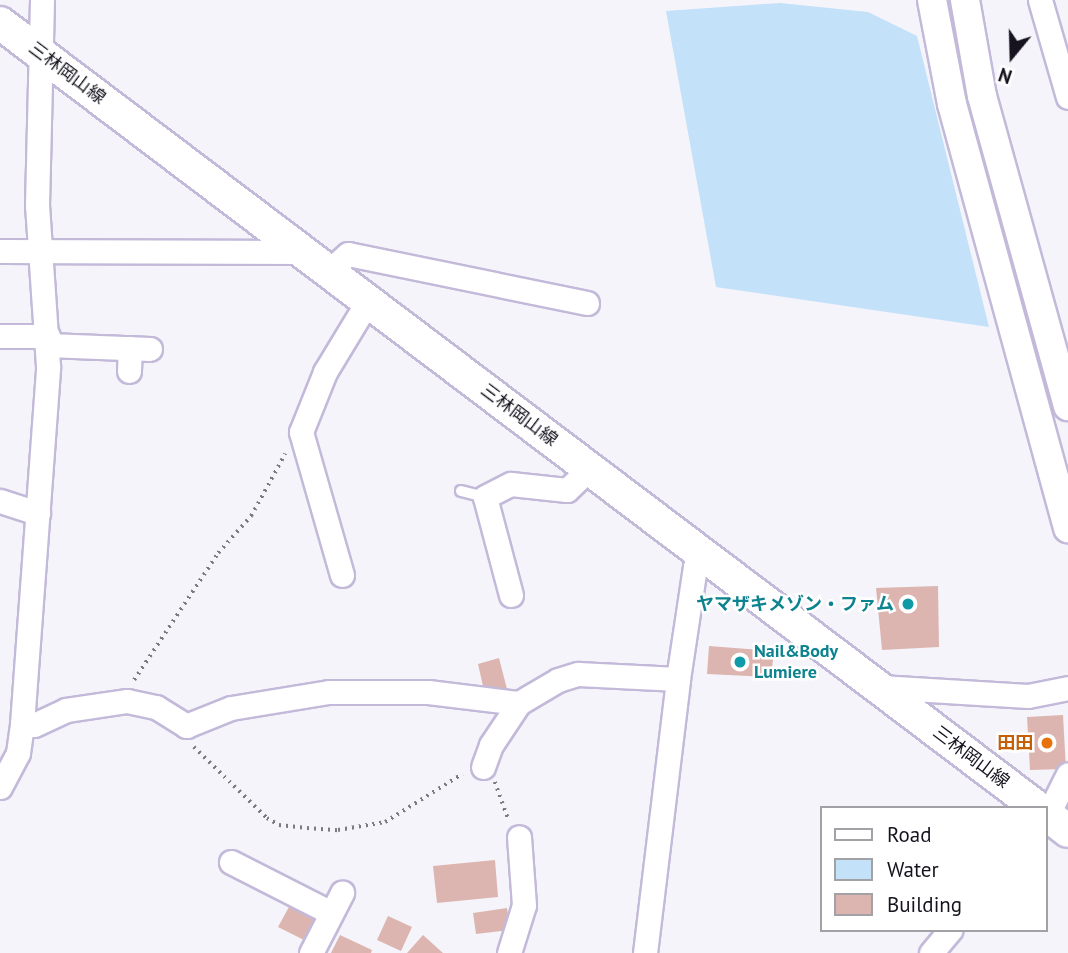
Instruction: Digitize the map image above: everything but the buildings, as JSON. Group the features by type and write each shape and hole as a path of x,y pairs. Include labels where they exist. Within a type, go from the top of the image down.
{"main road":[{"name":"三林岡山線","path":"0,23 880,687 1034,806"}],"street":[{"path":"0,787 18,753 22,724 23,664 38,513 48,340 37,205 42,0"},
{"path":"932,0 952,104 1068,528"},
{"path":"965,0 982,96 1068,406"},
{"path":"1040,0 1068,97"},
{"path":"0,251 317,261 348,254 587,303"},
{"path":"342,575 300,432 325,372 368,301"},
{"path":"0,336 48,340 137,356"},
{"path":"511,595 515,568 485,497 511,484 567,489 589,469"},
{"path":"0,501 38,513"},
{"path":"645,953 678,679 695,567 704,555"},
{"path":"487,756 520,703 558,680 578,674 678,679"},
{"path":"880,687 1028,696 1068,688"},
{"path":"22,724 34,725 66,710 119,702 149,704 186,726 257,702 342,692 428,692 520,703"},
{"path":"1049,818 1068,774"},
{"path":"509,953 524,905 519,836"},
{"path":"231,862 337,903 311,953"},
{"path":"931,953 948,932"}],"lane":[{"path":"461,491 485,497"}],"path":[{"path":"119,702 218,553 251,516 300,432"},
{"path":"186,726 183,734 267,818 279,825 307,828 338,830 386,822 487,756 503,811 519,836"}],"water":[{"path":"780,3 868,12 917,36 989,327 716,287 666,11"}],"place":[{"name":"ヤマザキメゾン・ファム","path":"908,604"},
{"name":"Nail&Body Lumiere","path":"740,662"},
{"name":"田田","path":"1047,743"}]}
